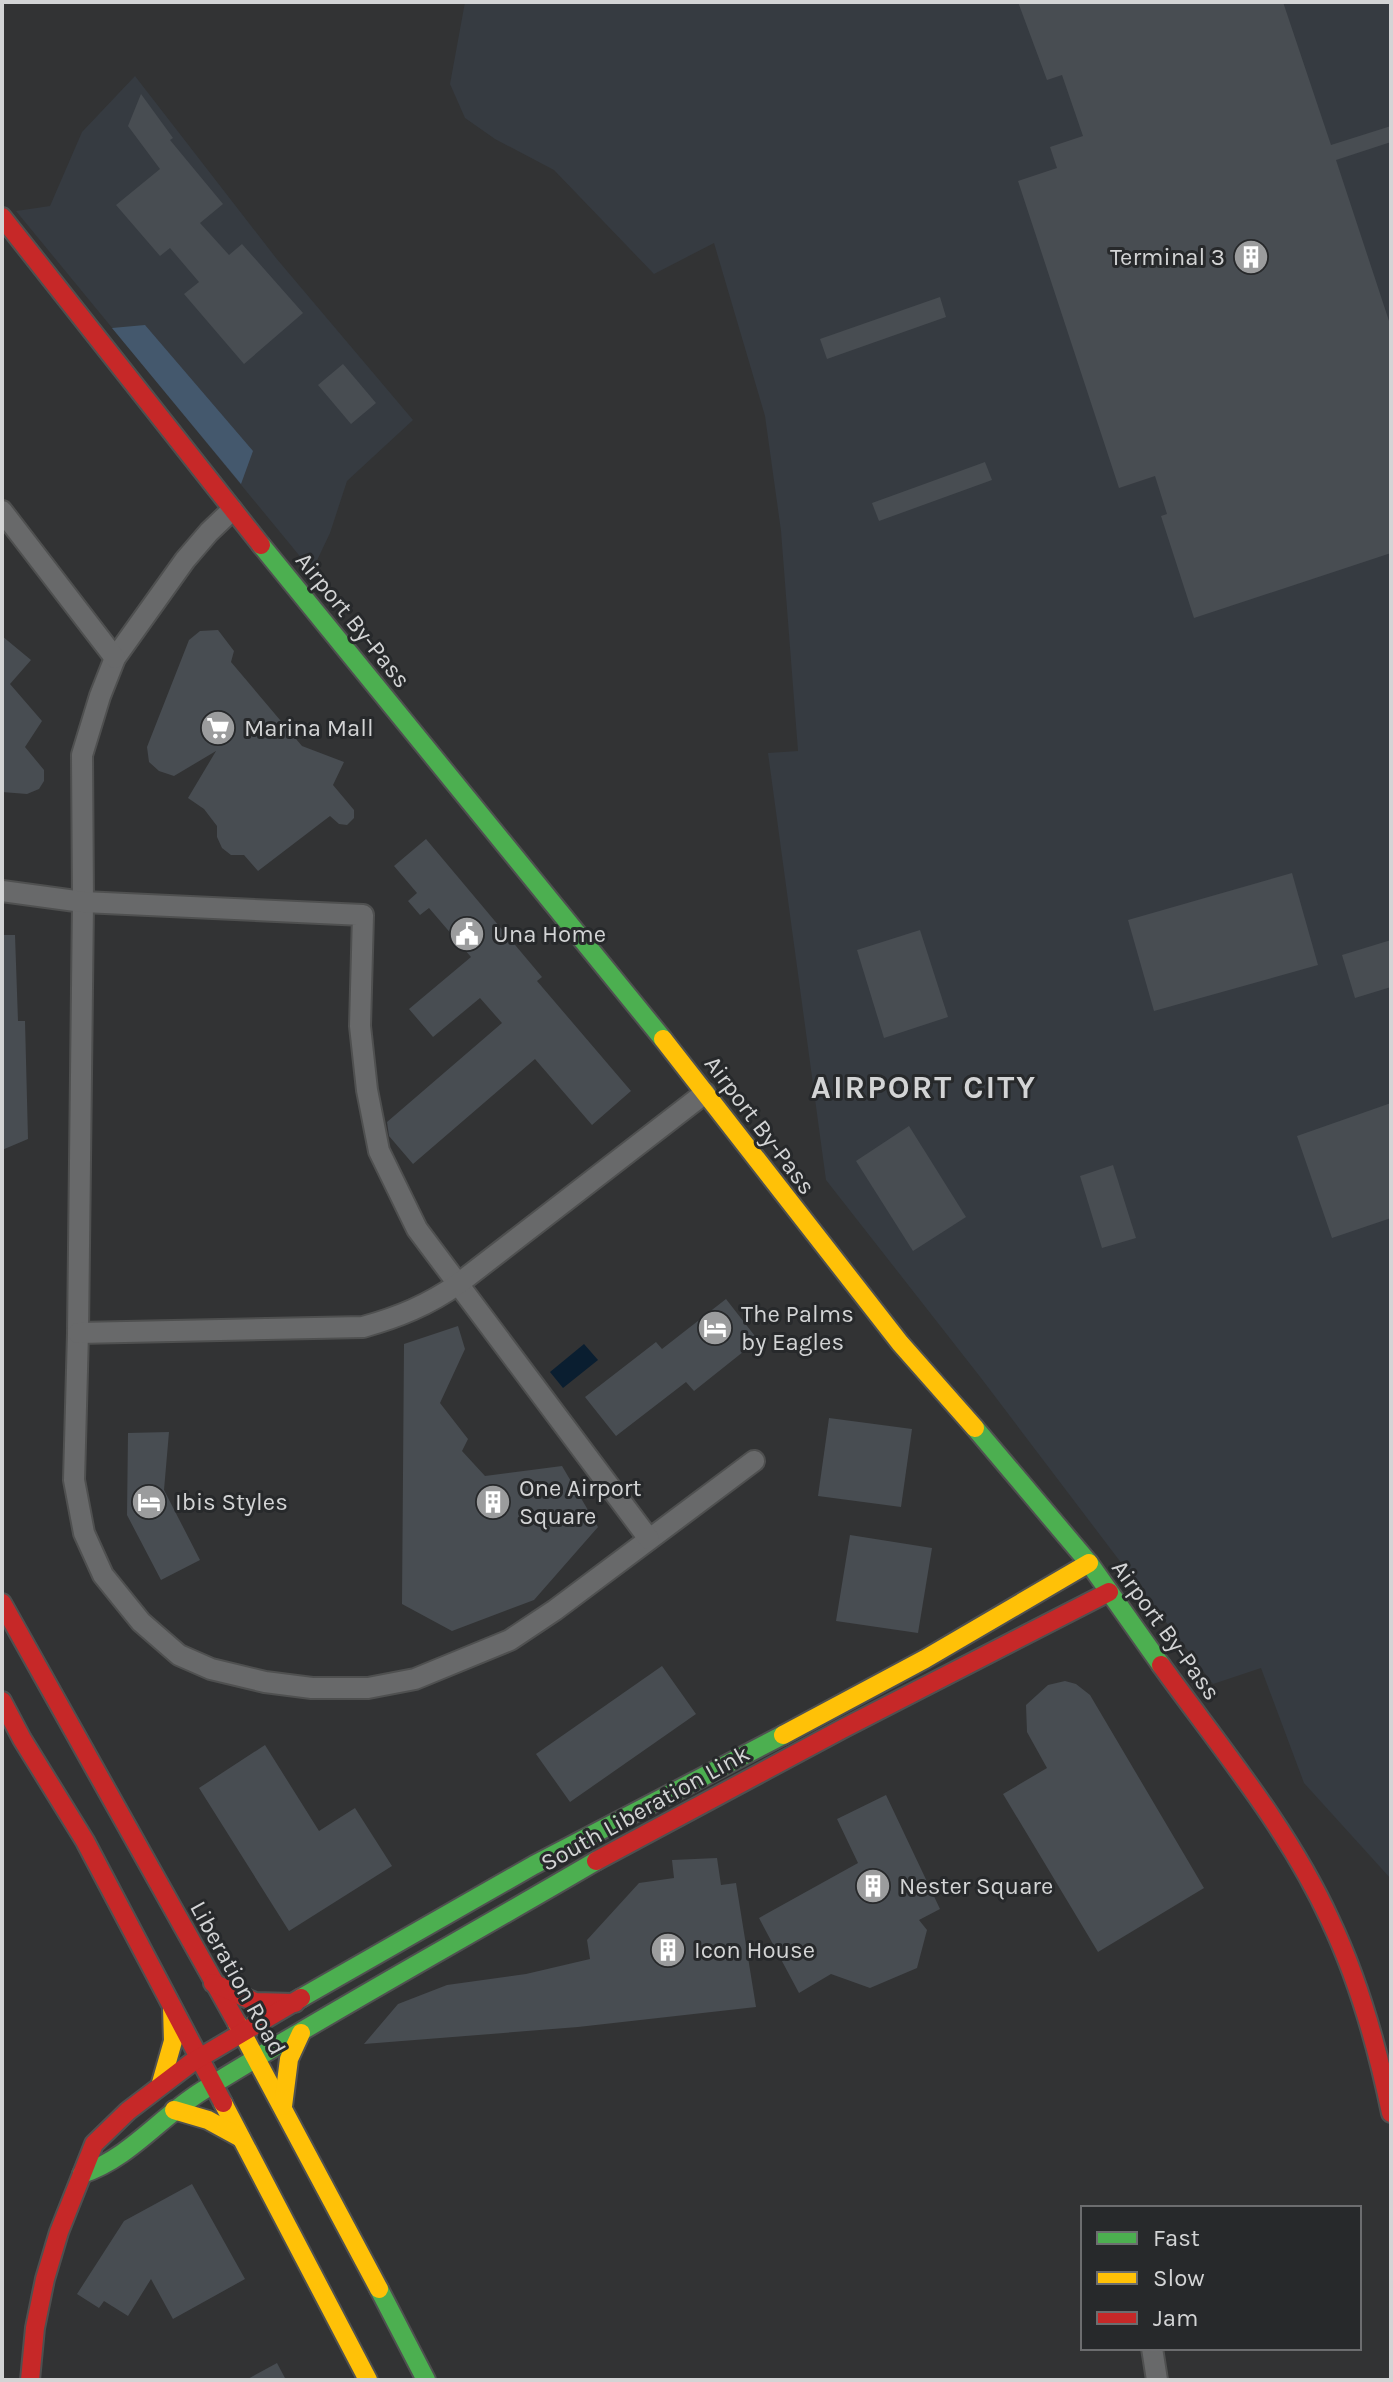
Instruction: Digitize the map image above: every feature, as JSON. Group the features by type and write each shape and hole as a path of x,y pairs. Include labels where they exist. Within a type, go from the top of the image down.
{"main road":[{"name":"Airport By-Pass","path":"2,217 232,510 705,1093 900,1343 1020,1478 1089,1563 1267,1813 1306,1874 1343,1950 1382,2069 1391,2113"},
{"name":"South Liberation Link","path":"30,2380 33,2334 42,2286 61,2223 86,2158 97,2140 219,2036 240,2032 295,2003 592,1834 871,1689 1089,1563"},
{"name":"South Liberation Link","path":"82,2174 105,2167 174,2110 226,2083 256,2060 659,1827 1109,1592"},
{"name":"Liberation Road","path":"2,1603 283,2106 426,2380"},
{"path":"2,1701 85,1841 198,2056 226,2083 241,2138 368,2380"},
{"path":"85,1841 111,1864 162,1947"},
{"path":"213,1983 255,2002 295,2003"},
{"path":"161,2083 173,2041 172,2005"},
{"path":"283,2106 286,2062 290,2048 301,2033"},
{"path":"219,2036 237,2055 256,2060"},
{"path":"174,2110 208,2120 241,2138"},
{"path":"343,2260 381,2321 406,2341"}],"street":[{"path":"232,510 185,560 115,658 82,755 83,902 74,1480 84,1533 103,1575 141,1622 179,1655 211,1669 265,1682 312,1688 368,1688 415,1679 510,1640 555,1610 754,1461"},
{"path":"2,511 115,658"},
{"path":"2,891 83,902 363,915 360,1026 367,1090 379,1151 417,1229 649,1539"},
{"path":"78,1333 363,1327 407,1313 430,1303 458,1284 705,1093"},
{"path":"1152,2350 1157,2380"}],"shaded area":[{"path":"465,2 1391,2 1391,1879 1304,1783 1261,1668 1213,1684 826,1180 768,753 798,751 781,531 765,416 714,243 654,274 554,170 495,139 465,118 450,84"},
{"path":"135,76 276,258 413,420 347,481 330,533 312,571 16,211 50,206 82,132"},
{"path":"145,325 253,451 241,484 112,328"},
{"path":"584,1344 598,1360 563,1388 550,1372"}],"building":[{"name":"Terminal 3","path":"1018,2 1283,2 1331,145 1391,126 1391,142 1336,160 1391,327 1391,553 1194,618 1161,516 1167,514 1155,476 1119,488 1018,181 1057,168 1050,147 1083,136 1062,75 1047,80"},
{"path":"141,94 173,138 170,140 223,204 200,223 229,255 242,244 303,313 244,364 184,294 199,282 170,248 160,256 116,205 160,169 128,126"},
{"path":"940,297 946,317 827,359 820,339"},
{"path":"343,364 376,403 351,424 318,385"},
{"path":"985,462 992,480 879,521 872,503"},
{"path":"218,630 234,651 231,662 302,746 344,762 333,785 354,810 354,818 347,825 339,824 330,816 258,871 244,855 231,855 222,848 217,837 217,826 204,809 188,798 216,751 174,776 159,771 149,762 147,747 189,640 200,631"},
{"path":"2,636 31,660 10,684 42,721 25,747 44,770 44,781 39,789 27,794 2,792"},
{"path":"426,839 542,977 537,981 631,1091 592,1125 535,1059 413,1164 389,1136 387,1122 502,1023 480,998 433,1037 409,1009 471,957 429,908 420,915 408,901 417,893 394,866"},
{"path":"1292,873 1318,965 1154,1011 1128,920"},
{"path":"920,930 948,1017 884,1038 857,950"},
{"path":"2,935 15,935 18,1021 25,1021 28,1139 2,1150"},
{"path":"1391,940 1391,987 1355,998 1342,955"},
{"path":"1391,1103 1391,1218 1332,1238 1297,1136"},
{"path":"909,1126 966,1217 913,1251 856,1161"},
{"path":"1113,1165 1136,1238 1102,1248 1080,1176"},
{"path":"726,1299 758,1340 694,1391 686,1382 616,1436 585,1397 656,1342 662,1349"},
{"name":"One Airport Square","path":"458,1326 465,1349 440,1403 468,1439 462,1451 485,1476 562,1466 598,1527 534,1600 452,1631 402,1604 404,1344"},
{"path":"829,1418 912,1429 901,1507 818,1496"},
{"name":"Ibis Styles","path":"169,1432 164,1490 200,1560 161,1580 127,1515 128,1433"},
{"path":"850,1535 932,1548 918,1633 836,1621"},
{"path":"662,1666 696,1714 570,1802 536,1754"},
{"path":"1065,1681 1076,1684 1090,1695 1204,1888 1098,1952 1003,1794 1047,1768 1027,1732 1026,1705 1048,1685"},
{"path":"265,1745 319,1831 355,1808 392,1866 289,1931 199,1788"},
{"name":"Nester Square","path":"886,1795 940,1909 919,1920 927,1930 917,1968 870,1988 831,1974 799,1993 759,1918 858,1863 837,1819"},
{"name":"Icon House","path":"717,1858 721,1885 736,1883 756,2007 578,2027 364,2044 398,2004 447,1985 526,1974 590,1959 587,1940 639,1883 674,1878 672,1860"},
{"path":"192,2184 245,2279 173,2319 151,2279 128,2316 104,2301 99,2308 77,2294 124,2221"},
{"path":"277,2363 286,2380 246,2380"}],"traffic: fast":[{"path":"261,545 663,1039"},
{"path":"975,1428 1089,1563 1161,1665"},
{"path":"301,1998 534,1865 783,1735"},
{"path":"82,2174 130,2148 187,2101 251,2061 596,1861"},
{"path":"379,2289 426,2380"}],"traffic: slow":[{"path":"663,1039 900,1343 975,1428"},
{"path":"783,1735 925,1659 1089,1563"},
{"path":"161,2083 173,2041 172,2007"},
{"path":"237,2023 379,2289"},
{"path":"283,2106 289,2059 301,2033"},
{"path":"223,2103 368,2380"},
{"path":"174,2110 208,2120 241,2138"}],"traffic: jam":[{"path":"2,217 261,545"},
{"path":"596,1861 844,1728 1109,1592"},
{"path":"2,1603 237,2023"},
{"path":"1161,1665 1252,1789 1313,1886 1358,1990 1391,2113"},
{"path":"2,1701 85,1841 223,2103"},
{"path":"213,1983 255,2002 295,2003"},
{"path":"30,2380 35,2328 45,2279 59,2232 94,2144 128,2111 191,2063 301,1998"}],"place":[{"name":"Terminal 3","path":"1251,257"},
{"name":"Marina Mall","path":"218,728"},
{"name":"Una Home","path":"467,934"},
{"name":"The Palms by Eagles","path":"715,1328"},
{"name":"Ibis Styles","path":"149,1502"},
{"name":"One Airport Square","path":"493,1502"},
{"name":"Nester Square","path":"873,1886"},
{"name":"Icon House","path":"668,1950"}],"district":[{"name":"AIRPORT CITY","path":"924,1087"}]}
